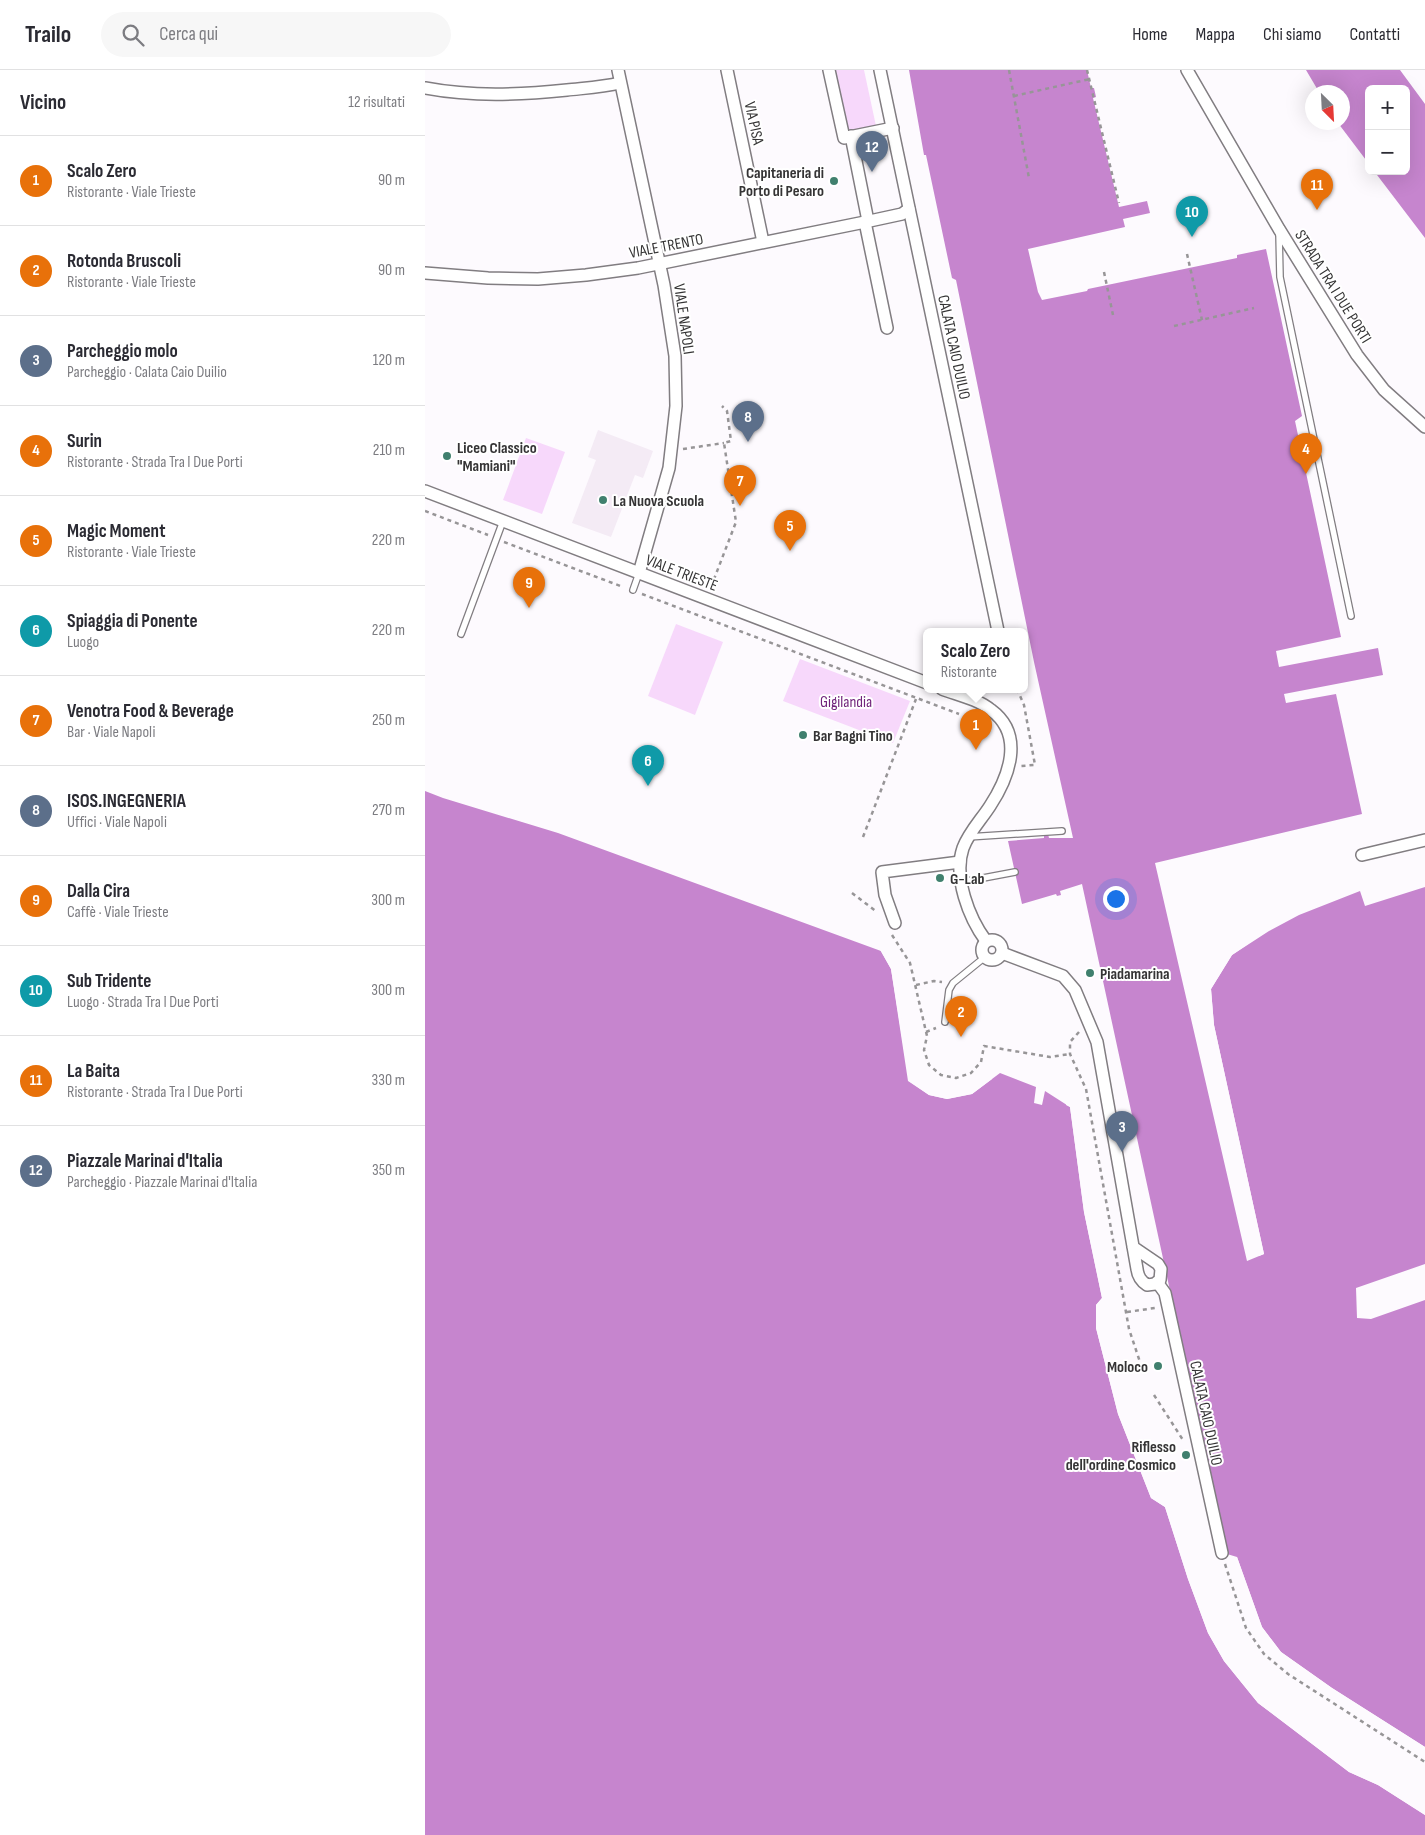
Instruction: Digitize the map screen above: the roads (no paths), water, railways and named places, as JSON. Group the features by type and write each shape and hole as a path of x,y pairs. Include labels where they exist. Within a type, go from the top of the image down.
{"street":[{"name":"VIALE NAPOLI","path":"618,70 669,310 675,356 675,406 672,448 663,491 639,573"},
{"name":"VIA PISA","path":"727,70 763,242"},
{"path":"829,70 844,138 893,128"},
{"name":"CALATA CAIO DUILIO","path":"880,70 997,628"},
{"name":"STRADA TRA I DUE PORTI","path":"1187,70 1279,229 1357,354 1384,390 1425,427"},
{"path":"425,88 468,94 501,95 537,93 620,83"},
{"path":"851,136 887,328"},
{"name":"VIALE TRENTO","path":"425,273 488,278 538,279 586,275 659,263 902,214 909,209"},
{"name":"VIALE TRIESTE","path":"425,491 923,681"},
{"path":"952,693 990,709 1002,718 1009,731 1011,744 1010,764 1002,786 968,837 960,862 961,882 966,904 977,929 986,941"},
{"path":"1362,855 1425,840"},
{"path":"895,923 885,895 882,872 960,862"},
{"path":"997,940 1002,946 1002,953 994,960 985,957 982,947 986,941 997,940"},
{"path":"1002,953 1063,976 1075,990 1097,1042 1138,1275 1142,1282 1147,1285 1157,1282"},
{"name":"CALATA CAIO DUILIO","path":"1133,1247 1158,1264 1161,1275 1160,1280 1157,1282 1165,1293 1221,1553"}],"lane":[{"path":"1279,229 1280,277 1351,616"},
{"path":"461,634 503,521"},
{"path":"633,590 639,573"},
{"path":"968,837 1062,830"},
{"path":"961,882 1015,872"},
{"path":"945,1022 949,990 953,983 985,957"}],"place":[{"name":"Piazzale Marinai d'Italia","path":"872,172"},
{"name":"Capitaneria di Porto di Pesaro","path":"834,181"},
{"name":"La Baita","path":"1317,210"},
{"name":"Sub Tridente","path":"1192,237"},
{"name":"ISOS.INGEGNERIA","path":"748,442"},
{"name":"Liceo Classico \"Mamiani\"","path":"447,456"},
{"name":"Surin","path":"1306,474"},
{"name":"La Nuova Scuola","path":"603,500"},
{"name":"Venotra Food & Beverage","path":"740,506"},
{"name":"Magic Moment","path":"790,551"},
{"name":"Dalla Cira","path":"529,608"},
{"name":"Bar Bagni Tino","path":"803,735"},
{"name":"Scalo Zero","path":"976,750"},
{"name":"Spiaggia di Ponente","path":"648,786"},
{"name":"G-Lab","path":"940,878"},
{"name":"Piadamarina","path":"1090,973"},
{"name":"Rotonda Bruscoli","path":"961,1037"},
{"name":"Parcheggio molo","path":"1122,1152"},
{"name":"Moloco","path":"1158,1366"},
{"name":"Riflesso dell'ordine Cosmico","path":"1186,1455"}],"park label":[{"name":"Gigilandia","path":"846,701"}]}
